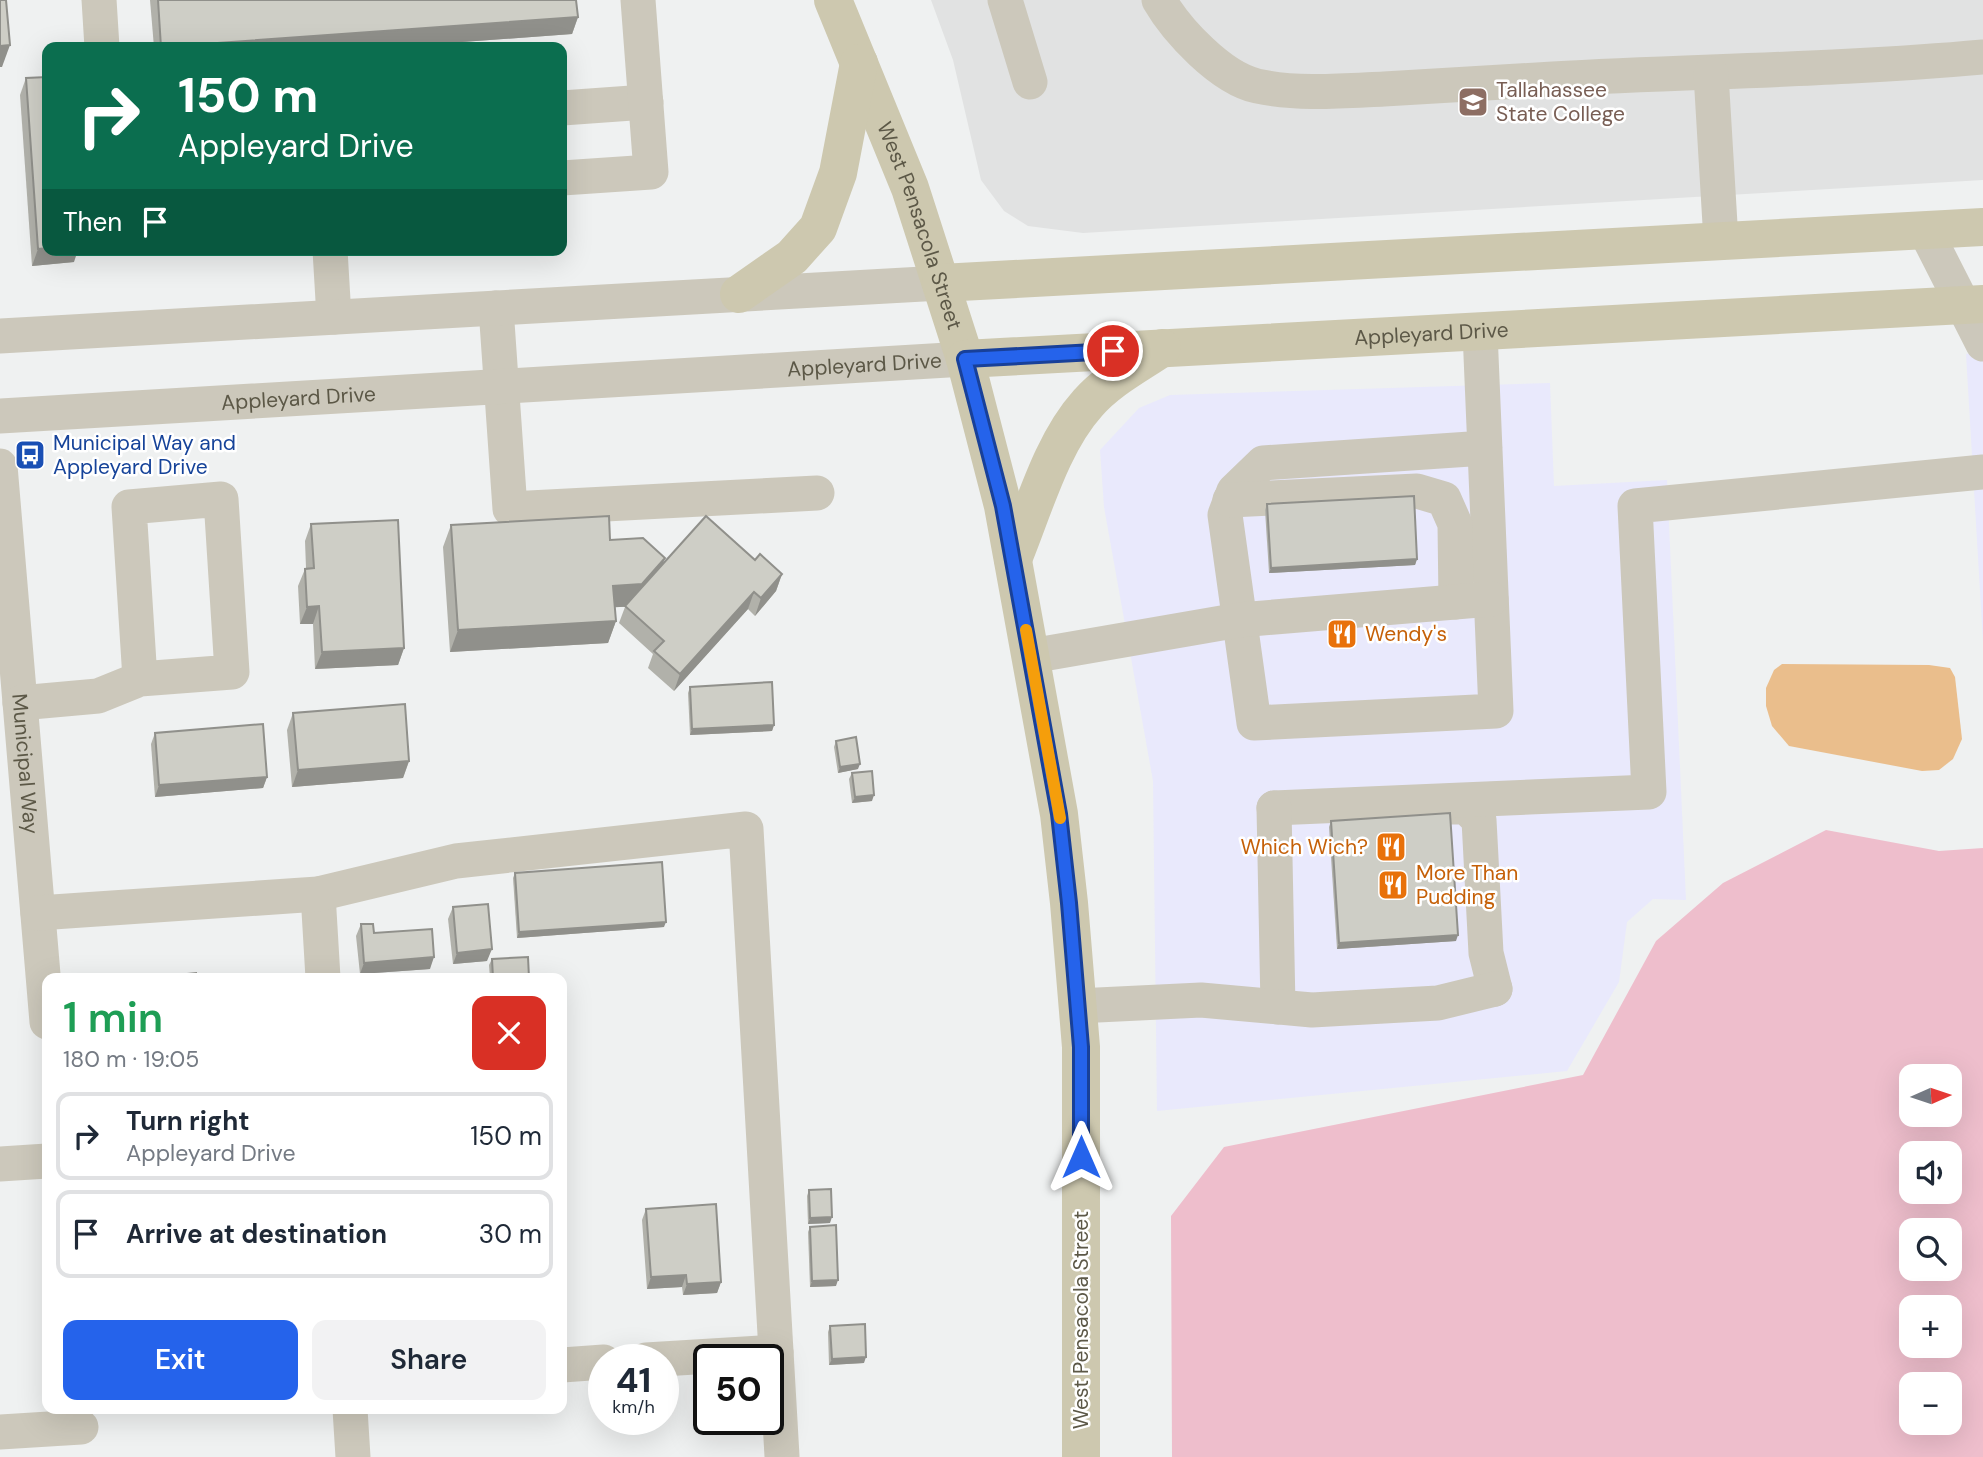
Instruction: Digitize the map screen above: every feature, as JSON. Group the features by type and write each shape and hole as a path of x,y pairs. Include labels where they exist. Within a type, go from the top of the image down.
{"main road":[{"name":"West Pensacola Street","path":"833,0 909,188 965,359 1003,506 1059,814 1081,1047 1081,1457"},
{"path":"739,295 792,257 818,228 838,173 859,64"},
{"path":"941,283 1983,227"},
{"name":"Appleyard Drive","path":"965,359 1974,304"},
{"path":"1013,559 1062,438 1088,402 1111,382 1161,348"}],"street":[{"path":"99,0 102,42"},
{"path":"567,178 651,172 638,0"},
{"path":"1005,0 1030,82"},
{"path":"1159,0 1180,30 1199,50 1227,71 1254,86 1266,87 1336,91 1595,77 1711,74 1983,57"},
{"path":"1711,74 1721,242"},
{"path":"567,108 646,102"},
{"path":"1925,230 1974,304 1983,344"},
{"path":"330,256 334,317"},
{"path":"0,336 941,283"},
{"path":"496,308 510,509 817,493"},
{"path":"1480,331 1485,448 1491,599 1496,712 1254,723 1224,515 1234,491 1264,463 1485,448"},
{"name":"Appleyard Drive","path":"0,416 965,359"},
{"name":"Municipal Way","path":"0,466 12,682 43,973"},
{"path":"1274,808 1648,792 1635,506 1983,472"},
{"path":"1230,500 1417,491 1444,499 1455,524 1456,602"},
{"path":"12,682 98,696 140,679 232,672 221,499 129,507 140,679"},
{"path":"1031,656 1239,620 1491,599"},
{"path":"1488,799 1495,989"},
{"path":"1274,808 1329,813 1453,806 1466,807 1474,812 1479,820 1486,953 1495,989"},
{"path":"1274,808 1278,1007"},
{"path":"38,913 317,894 456,861 746,829 776,1344"},
{"path":"317,894 323,973"},
{"path":"1077,1006 1201,1000 1312,1010 1436,1004 1495,989"},
{"path":"0,1164 42,1161"},
{"path":"567,1365 588,1363"},
{"path":"350,1414 353,1457"},
{"path":"0,1432 82,1431"},
{"path":"781,1435 782,1456"}],"shaded area":[{"name":"Tallahassee State College","path":"931,0 1983,0 1983,180 1083,233 1028,226 1004,211 981,180 953,60"},
{"path":"1983,352 1983,642 1966,354"},
{"path":"1550,383 1554,486 1667,480 1686,900 1653,899 1627,922 1619,982 1567,1071 1157,1111 1153,781 1104,507 1100,450 1139,408 1170,395"},
{"path":"1782,664 1929,665 1950,668 1955,677 1962,739 1953,759 1939,770 1922,771 1789,746 1772,726 1766,706 1766,688 1774,670"},
{"path":"1826,830 1939,851 1983,848 1983,1457 1172,1457 1171,1216 1224,1147 1583,1075 1656,941 1723,883"}],"building":[{"path":"0,0 6,0 10,45 0,46"},
{"path":"158,0 576,0 578,17 230,42 161,42"},
{"path":"42,77 42,249 38,249 26,78"},
{"path":"1414,496 1417,559 1271,568 1267,504"},
{"path":"609,516 610,540 643,538 665,558 642,584 613,586 616,621 458,630 451,525"},
{"path":"706,516 755,560 760,554 782,574 761,598 754,592 680,674 654,651 664,641 625,606"},
{"path":"398,520 404,648 322,652 319,606 307,607 305,569 314,568 311,524"},
{"path":"772,682 774,725 692,729 690,687"},
{"path":"405,704 409,761 298,770 293,713"},
{"path":"263,724 267,777 159,785 155,733"},
{"path":"856,737 860,764 840,767 836,741"},
{"path":"872,771 874,795 855,797 852,773"},
{"path":"1450,813 1458,935 1339,943 1331,821"},
{"path":"662,862 666,922 519,932 515,873"},
{"path":"488,904 492,949 457,953 453,907"},
{"path":"361,924 373,924 374,933 432,929 434,957 364,963"},
{"path":"528,957 529,973 493,973 492,959"},
{"path":"831,1189 832,1217 810,1218 809,1190"},
{"path":"716,1204 721,1282 687,1284 686,1275 651,1277 646,1209"},
{"path":"836,1225 838,1280 812,1281 810,1227"},
{"path":"865,1324 866,1357 832,1359 830,1326"}],"slow traffic":[{"path":"1026,630 1060,818"}],"place":[{"name":"Tallahassee State College","path":"1473,102"},
{"name":"Municipal Way and Appleyard Drive","path":"30,455"},
{"name":"Wendy's","path":"1342,634"},
{"name":"Which Wich?","path":"1391,847"},
{"name":"More Than Pudding","path":"1393,885"}],"route":[{"path":"1081,1157 1081,1047 1059,814 1003,506 965,359 1113,351"}]}
